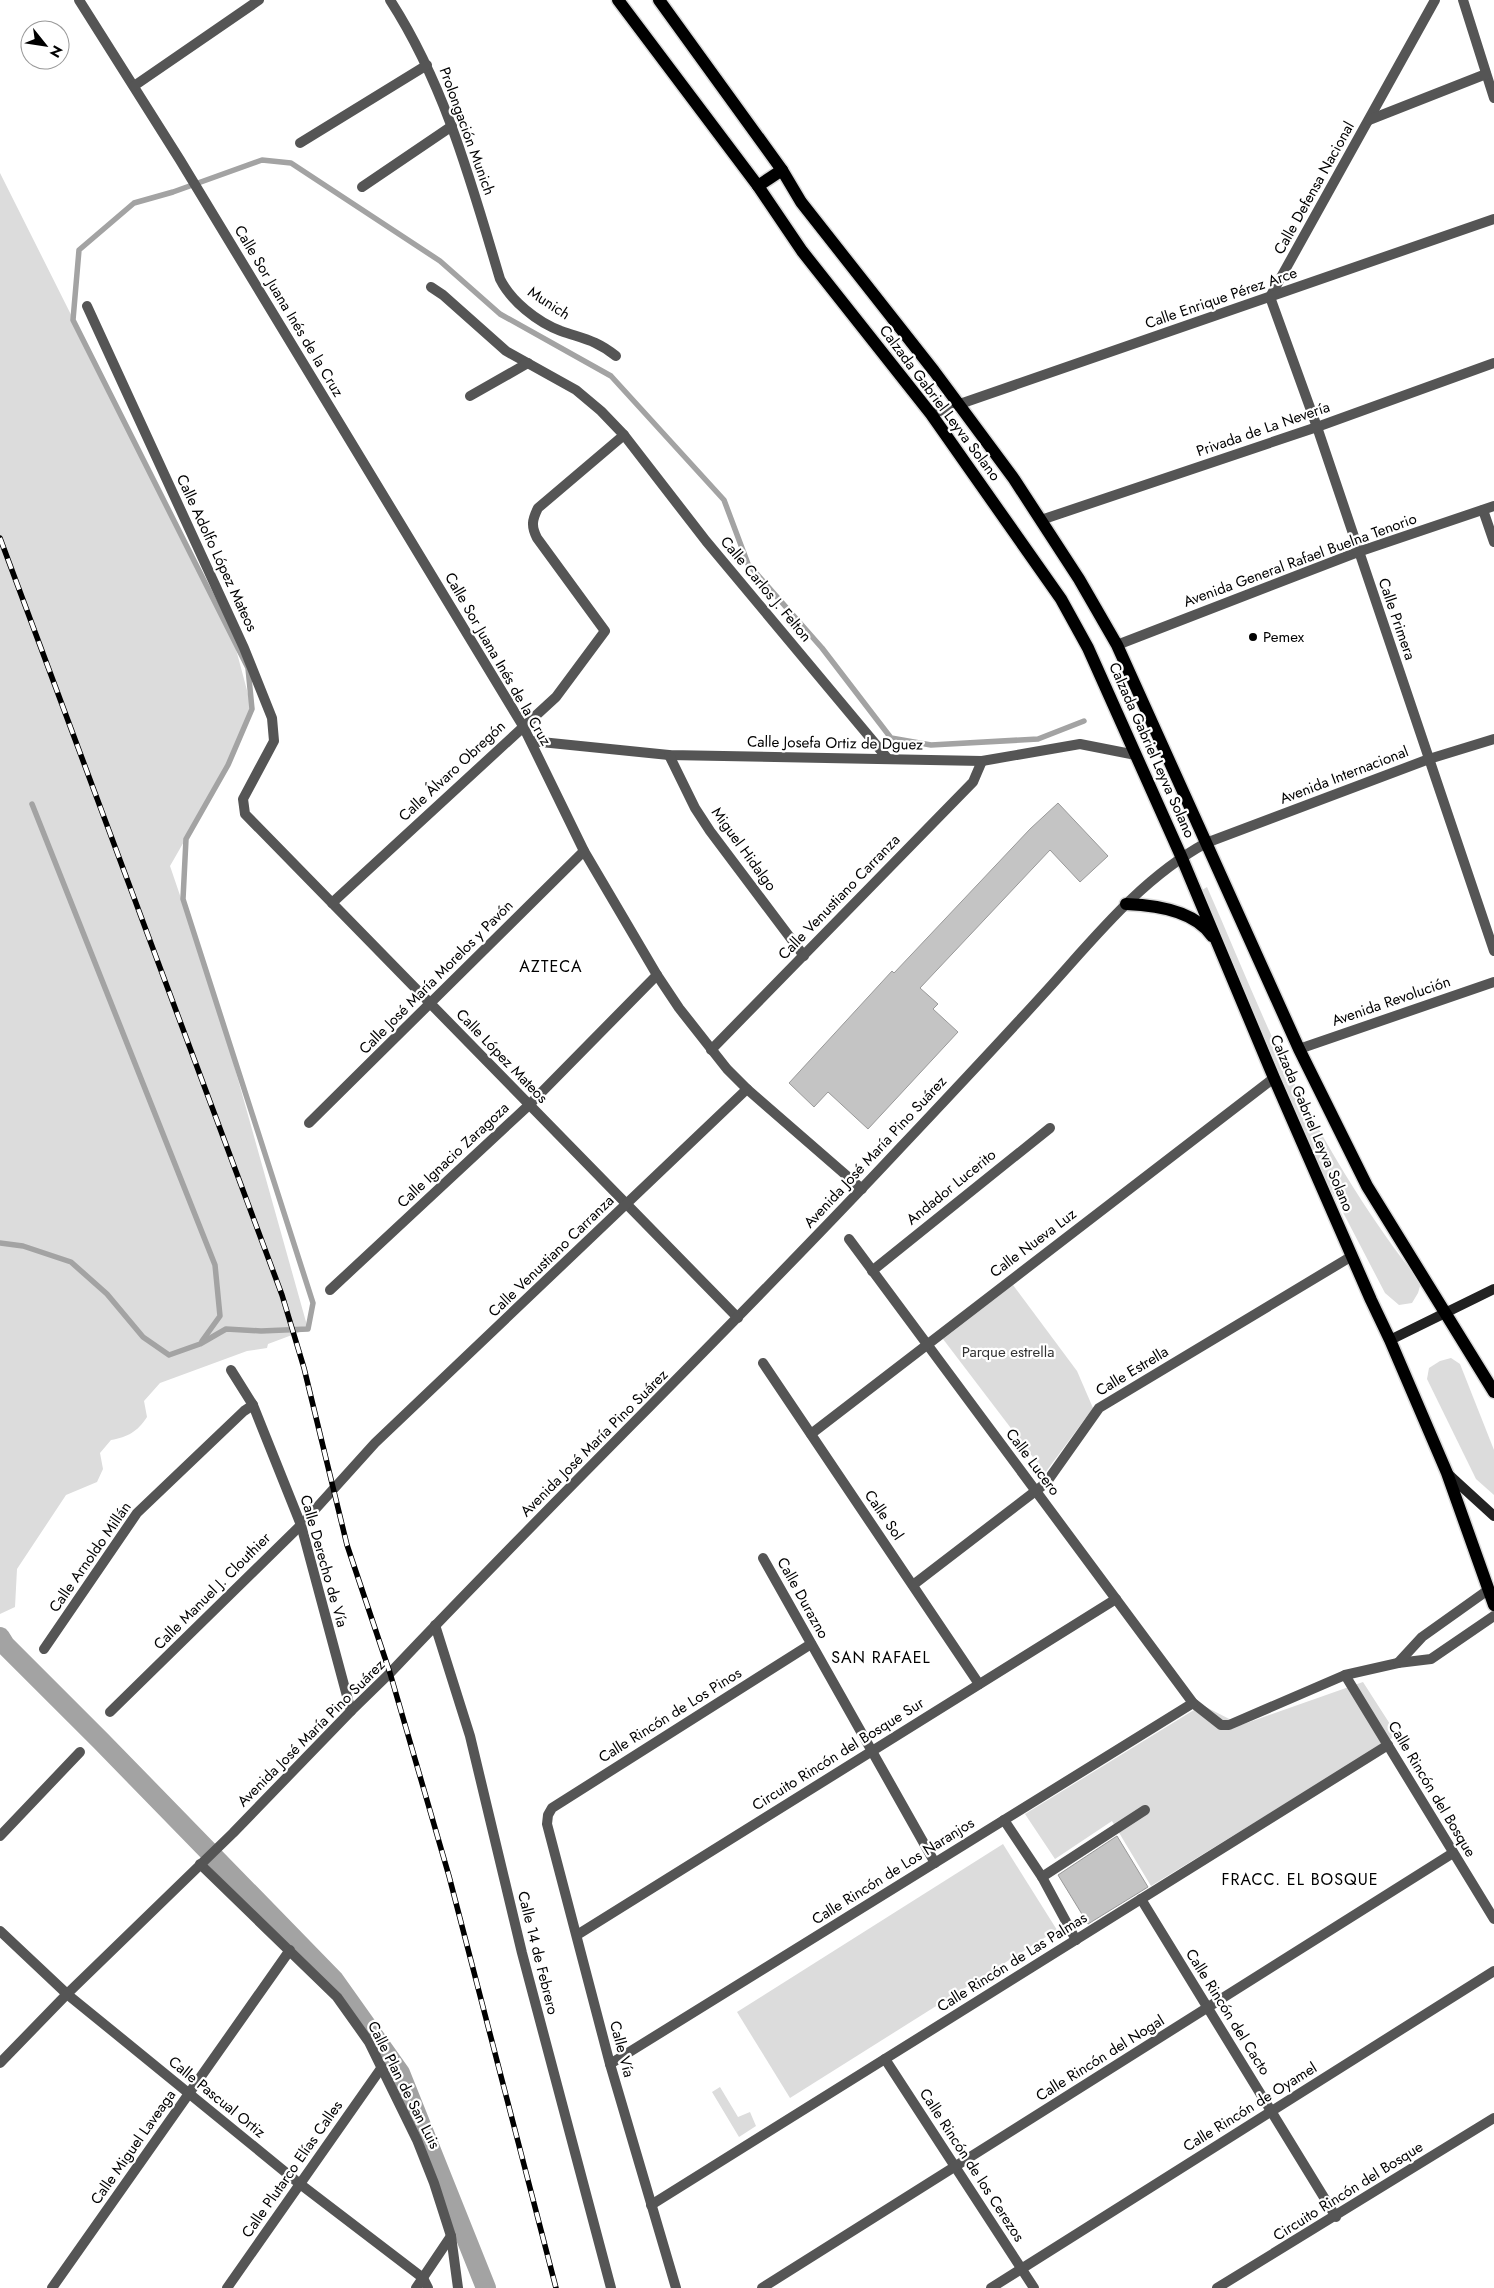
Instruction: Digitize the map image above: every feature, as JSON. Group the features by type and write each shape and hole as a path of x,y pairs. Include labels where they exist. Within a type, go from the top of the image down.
{"main road":[{"name":"Calzada Gabriel Leyva Solano","path":"618,0 758,186 802,251 932,414 1061,599 1088,648 1182,856 1274,1078 1447,1473 1494,1605"},
{"name":"Calzada Gabriel Leyva Solano","path":"659,0 782,170 801,202 959,404 1041,520 1079,579 1117,645 1299,1049 1367,1186 1494,1392"},
{"path":"758,186 782,170"},
{"path":"1126,904 1168,908 1210,932 1219,946"},
{"path":"1390,1340 1447,1314 1494,1289"},
{"path":"1447,1473 1494,1516"}],"street":[{"name":"Calle Sor Juana Inés de la Cruz","path":"79,0 215,217 532,741 584,851 657,975 711,1050 747,1089 862,1189"},
{"path":"134,86 259,0"},
{"name":"Prolongación Munich","path":"390,0 412,34 452,126 500,279"},
{"name":"Calle Defensa Nacional","path":"1270,297 1435,0"},
{"path":"1463,0 1494,98"},
{"path":"300,143 427,65"},
{"name":"Calle Defensa Nacional","path":"1369,120 1486,74"},
{"path":"362,187 452,126"},
{"name":"Calle Enrique Pérez Arce","path":"932,414 1494,219"},
{"name":"Munich","path":"500,279 506,291 546,323 560,331 601,345 616,356"},
{"name":"Calle Carlos J. Felton","path":"431,287 443,295 492,340 576,390 601,411 624,435 706,541 888,759"},
{"name":"Calle Primera","path":"1270,297 1317,427 1494,951"},
{"name":"Calle Adolfo López Mateos","path":"87,306 244,648 272,718 274,740 243,799 245,814"},
{"path":"470,396 528,363"},
{"name":"Privada de La Nevería","path":"1041,520 1317,427 1494,363"},
{"name":"Calle Álvaro Obregón","path":"332,903 556,697 605,631 537,538 532,527 533,518 538,508 624,435"},
{"name":"Avenida General Rafael Buelna Tenorio","path":"1117,645 1358,552 1494,506"},
{"path":"1483,510 1494,542"},
{"name":"Avenida Internacional","path":"1206,843 1429,759 1494,739"},
{"name":"Calle Josefa Ortiz de Dguez","path":"532,741 669,755 982,761 1080,744 1136,755"},
{"name":"Miguel Hidalgo","path":"669,755 695,808 710,831 804,956"},
{"name":"Calle Venustiano Carranza","path":"711,1050 973,782 982,761"},
{"name":"Calle López Mateos","path":"245,814 738,1318"},
{"name":"Avenida José María Pino Suárez","path":"0,2063 67,1994 233,1833 738,1318 862,1189 1126,904 1182,856 1206,843"},
{"name":"Calle José María Morelos y Pavón","path":"309,1123 584,851"},
{"name":"Calle Ignacio Zaragoza","path":"330,1290 529,1105 657,975"},
{"name":"Avenida Revolución","path":"1299,1049 1494,982"},
{"name":"Calle Nueva Luz","path":"810,1434 1274,1078"},
{"name":"Calle Venustiano Carranza","path":"333,1490 375,1443 747,1089"},
{"name":"Andador Lucerito","path":"872,1270 1050,1128"},
{"name":"Calle Lucero","path":"849,1239 1193,1703 1221,1725 1229,1725 1344,1675 1398,1663 1431,1659 1494,1616"},
{"name":"Calle Estrella","path":"913,1585 1046,1483 1099,1408 1352,1256"},
{"name":"Calle Sol","path":"763,1363 979,1684"},
{"name":"Calle Derecho de Vía","path":"231,1370 253,1405 301,1525 351,1711"},
{"name":"Calle Arnoldo Millán","path":"44,1649 138,1513 244,1411 253,1405"},
{"name":"Calle Manuel J. Clouthier","path":"110,1712 301,1525 333,1490"},
{"name":"Calle Durazno","path":"763,1558 935,1863"},
{"path":"1398,1663 1422,1637 1488,1590"},
{"name":"Circuito Rincón del Bosque Sur","path":"577,1935 1116,1599"},
{"name":"Calle 14 de Febrero","path":"436,1625 470,1736 522,1953 611,2288"},
{"name":"Calle Rincón de Los Pinos","path":"548,1815 552,1808 811,1644"},
{"name":"Calle Rincón del Bosque","path":"1344,1675 1494,1919"},
{"name":"Calle Rincón de Los Naranjos","path":"610,2064 1193,1703"},
{"name":"Calle Rincón de Las Palmas","path":"651,2205 1388,1745"},
{"path":"0,1836 80,1752"},
{"path":"1042,1877 1145,1810"},
{"name":"Calle Vía","path":"548,1815 547,1824 610,2064 676,2288"},
{"path":"1004,1820 1042,1877 1076,1940"},
{"name":"Calle Rincón del Nogal","path":"762,2288 1454,1853"},
{"name":"Calle Plan de San Luis","path":"203,1861 336,1997 369,2042 417,2140 452,2236 458,2288"},
{"name":"Calle Rincón del Cacto","path":"1141,1899 1336,2217"},
{"name":"Calle Pascual Ortiz","path":"0,1931 67,1994 300,2184 423,2278"},
{"name":"Calle Miguel Laveaga","path":"52,2288 290,1950"},
{"name":"Calle Rincón de Oyamel","path":"991,2288 1494,1971"},
{"name":"Calle Rincón de los Cerezos","path":"885,2059 1034,2288"},
{"name":"Calle Plutarco Elías Calles","path":"227,2288 382,2067"},
{"name":"Circuito Rincón del Bosque","path":"1217,2288 1336,2217 1494,2118"},
{"path":"416,2288 452,2236"},
{"path":"423,2278 428,2288"}],"green space":[{"path":"0,173 233,638 252,709 228,765 170,866 216,1001 308,1329 268,1344 267,1348 247,1351 160,1383 144,1401 147,1417 143,1422 132,1433 111,1440 100,1453 103,1469 97,1482 66,1495 17,1569 15,1607 0,1614"},
{"path":"1207,887 1267,1026 1302,1098 1366,1208 1421,1283 1412,1303 1399,1305 1385,1293 1322,1172 1202,890"},
{"name":"Parque estrella","path":"1013,1285 1077,1371 1093,1408 1045,1473 943,1339"},
{"path":"1451,1358 1460,1364 1494,1450 1494,1495 1476,1479 1427,1379 1429,1368 1440,1361"},
{"path":"1363,1682 1397,1735 1151,1886 1112,1821 1055,1859 1025,1814 1202,1705 1241,1725"},
{"path":"1003,1844 1057,1930 790,2098 737,2012"},
{"path":"720,2087 738,2117 750,2112 756,2126 739,2137 712,2092"}],"building":[{"path":"1058,803 1108,856 1080,882 1050,850 920,988 938,1004 933,1009 958,1032 868,1129 828,1092 814,1107 789,1083 892,971 894,973 1030,829"},
{"path":"1117,1836 1148,1887 1088,1924 1058,1875"}],"waterway":[{"path":"0,1243 23,1246 71,1262 107,1294 143,1337 169,1355 200,1344 226,1329 261,1331 308,1329 313,1303 183,899 186,839 228,765 252,709 248,668 73,320 79,250 134,203 173,192 262,160 291,163 440,261 500,314 611,376 724,500 748,564 822,648 891,738 931,745 1038,739 1084,721"},
{"path":"32,804 215,1265 220,1316 202,1341"},
{"path":"0,1637 5,1645 334,1980 400,2073 486,2288"}],"railway":[{"path":"0,538 282,1295 304,1368 347,1545 390,1673 449,1876 556,2288"}],"place":[{"name":"Pemex","path":"1253,637"}],"district":[{"name":"AZTECA","path":"551,966"},
{"name":"SAN RAFAEL","path":"881,1657"},
{"name":"FRACC. EL BOSQUE","path":"1300,1879"}]}
